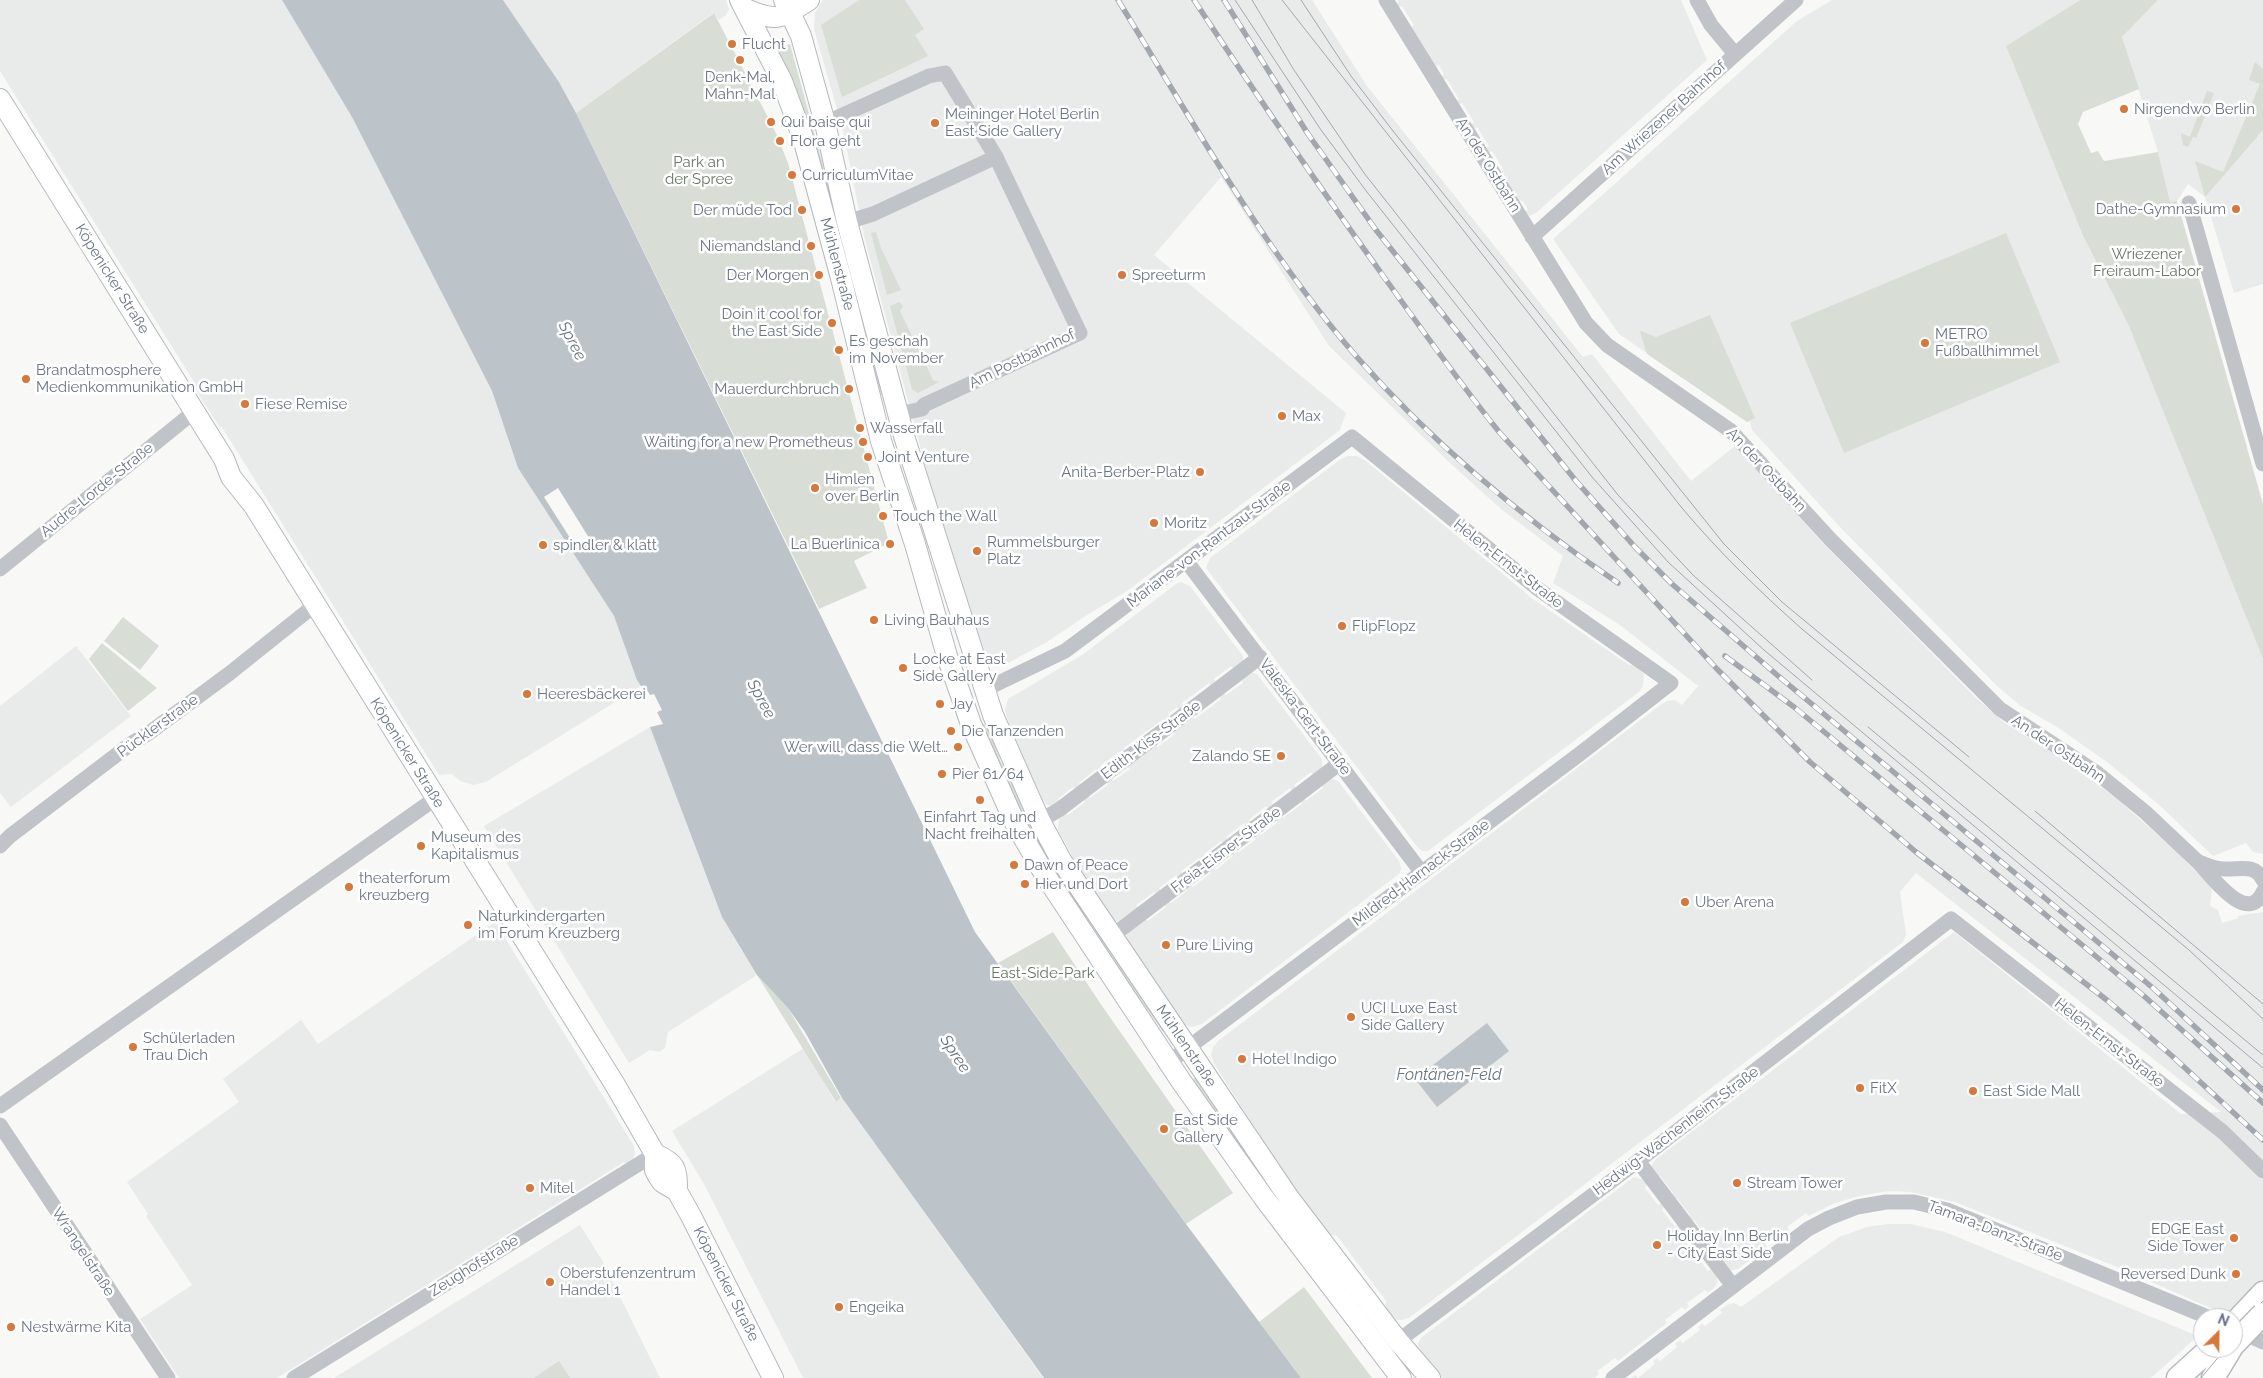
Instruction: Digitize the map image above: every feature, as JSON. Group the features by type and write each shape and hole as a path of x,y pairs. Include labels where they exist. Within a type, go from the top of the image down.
{"main road":[{"path":"749,3 763,17 777,18 787,6 809,0"},
{"name":"Mühlenstraße","path":"749,3 782,81 803,138 892,479 915,544 961,698 1015,824 1049,882 1169,1062 1264,1198 1401,1378"},
{"name":"Mühlenstraße","path":"787,6 801,36 825,123 847,222 898,414 996,723 1040,820 1061,860 1289,1198 1398,1341 1430,1378"},
{"name":"Köpenicker Straße","path":"0,99 224,458 231,478 254,506 614,1083 655,1154 655,1170 658,1176 662,1182 677,1191 773,1378"},
{"path":"876,419 898,414"},
{"path":"961,698 986,689"},
{"path":"2243,1320 2263,1293"},
{"path":"2243,1329 2263,1314"},
{"path":"2178,1378 2205,1358"},
{"path":"2213,1378 2221,1358"}],"street":[{"name":"An der Ostbahn","path":"1386,0 1586,323 1595,334 1607,345 1731,431 1830,539 2000,709 2073,756 2118,790 2197,861 2236,901 2248,904 2254,902 2263,892"},
{"path":"1697,0 1711,25 1735,54"},
{"name":"Am Wriezener Bahnhof","path":"1532,236 1796,0"},
{"name":"Am Postbahnhof","path":"825,123 929,76 945,73 996,157 1080,333 924,405 922,409 898,414"},
{"path":"847,222 873,214 996,157"},
{"path":"2189,203 2256,410 2263,464"},
{"name":"Audre-Lorde-Straße","path":"0,569 195,411"},
{"name":"Mariane-von-Rantzau-Straße","path":"986,689 1065,650 1187,562 1352,437"},
{"name":"Helen-Ernst-Straße","path":"1352,437 1532,585 1671,683"},
{"name":"Valeska-Gert-Straße","path":"1187,562 1422,872"},
{"name":"Pücklerstraße","path":"0,846 25,824 132,743 149,733 316,605"},
{"name":"Edith-Kiss-Straße","path":"1040,820 1060,809 1260,657"},
{"name":"Mildred-Harnack-Straße","path":"1169,1062 1671,683"},
{"name":"Freia-Eisner-Straße","path":"1112,936 1340,763"},
{"path":"0,1106 436,798"},
{"name":"An der Ostbahn","path":"2197,861 2222,869 2251,869 2256,871 2263,880"},
{"name":"Helen-Ernst-Straße","path":"1951,918 2222,1132 2263,1171"},
{"name":"Hedwig-Wachenheim-Straße","path":"1398,1341 1638,1161 1951,918"},
{"name":"Wrangelstraße","path":"0,1125 168,1378"},
{"name":"Zeughofstraße","path":"294,1378 655,1154"},
{"path":"1638,1161 1733,1286"},
{"name":"Tamara-Danz-Straße","path":"1613,1378 1808,1229 1829,1218 1870,1204 1914,1202 1947,1210 2193,1311"},
{"path":"2243,1341 2263,1342"}],"shaded area":[{"path":"0,0 282,0 352,116 492,391 518,468 614,616 641,686 486,782 473,785 460,781 452,774 439,775 222,427 219,426 196,390 193,385 194,382 0,71"},
{"path":"503,0 726,0 729,9 726,15 719,20 713,13 576,113 559,82"},
{"path":"823,0 1312,0 1367,86 1583,357 1592,354 1691,481 1735,446 1818,538 1975,697 2006,724 2060,757 2117,799 2175,850 2212,888 2210,906 2218,910 2222,923 2239,918 2237,916 2263,912 2263,1331 2243,1322 2243,1308 2211,1308 2117,1267 1955,1202 1910,1192 1889,1191 1859,1196 1835,1203 1809,1216 1806,1213 1787,1227 1789,1230 1785,1234 1782,1231 1765,1244 1767,1247 1738,1269 1729,1271 1721,1261 1724,1259 1711,1242 1707,1244 1704,1240 1707,1237 1694,1220 1690,1222 1687,1218 1690,1215 1677,1198 1674,1200 1670,1196 1673,1193 1660,1176 1657,1178 1651,1166 1655,1160 1954,932 2181,1114 2221,1112 1916,873 1900,892 1906,934 1903,942 1409,1318 1393,1319 1385,1311 1386,1301 1337,1236 1328,1235 1283,1172 1213,1062 1211,1054 1213,1047 1218,1041 1659,706 1667,701 1675,700 1682,705 1698,686 1620,625 1553,583 1563,556 1501,509 1452,465 1329,346 1221,177 1154,255 1346,413 1340,430 1127,591 1047,642 1010,662 999,664 990,660 984,652 940,521 864,236 843,130 814,29 815,13"},
{"path":"1398,0 1681,0 1707,60 1536,213 1529,216 1525,213 1528,209 1522,200 1518,202 1500,173 1504,170 1492,151 1488,153 1485,149 1489,146 1477,127 1473,129 1471,125 1474,122 1462,103 1458,105 1456,101 1459,99 1447,79 1443,80 1441,77 1444,74 1439,65 1435,67 1410,28 1414,25 1402,6 1398,8 1396,4 1399,2"},
{"path":"1832,0 2080,0 2006,46 2083,236 2128,324 2263,659 2263,854 2253,852 2246,843 2213,856 2157,803 2107,762 2057,727 2021,706 1997,686 1838,525 1752,430 1750,421 1747,422 1619,334 1553,239 1797,21"},
{"path":"2158,0 2263,0 2263,284 2234,293 2205,197 2188,184 2177,201 2170,203 2158,152 2122,37"},
{"path":"1347,456 1357,456 1366,461 1533,599 1629,665 1636,664 1644,675 1643,686 1639,692 1428,851 1418,848 1206,568 1210,558"},
{"path":"1181,582 1190,586 1243,656 1243,661 1234,669 1231,666 1214,679 1216,683 1211,686 1209,683 1182,703 1184,707 1180,710 1177,707 1168,714 1170,718 1165,721 1163,719 1124,748 1126,751 1121,755 1119,752 1101,765 1103,769 1099,772 1096,769 1079,783 1081,786 1076,790 1073,787 1058,799 1060,802 1053,806 1047,805 1043,800 1010,726 1005,710 1008,699 1082,655"},
{"path":"76,646 131,716 11,807 0,793 0,706"},
{"path":"1251,672 1257,674 1322,759 1322,768 1314,775 1311,772 1294,785 1296,788 1292,791 1290,788 1271,802 1274,806 1269,809 1266,806 1249,820 1251,823 1246,826 1244,823 1226,837 1228,840 1224,844 1221,841 1204,854 1206,857 1202,861 1199,858 1181,871 1183,875 1179,878 1176,875 1159,888 1161,891 1157,895 1154,892 1136,905 1138,909 1119,921 1114,921 1086,881 1058,830 1059,819 1065,812 1068,815 1085,802 1083,799 1088,795 1090,798 1108,785 1106,782 1111,778 1113,781 1130,769 1127,766 1156,744 1158,747 1175,734 1173,731 1192,717 1195,719 1221,699 1219,696 1223,692 1226,695 1243,683 1241,679"},
{"path":"650,727 722,917 757,975 668,1032 665,1048 659,1052 650,1050 629,1063 484,826"},
{"path":"1330,778 1338,781 1399,861 1400,873 1202,1024 1192,1027 1182,1024 1125,940 1127,934 1145,918 1148,921 1166,907 1164,904 1168,901 1171,903 1188,890 1186,887 1190,884 1193,887 1211,873 1209,870 1213,867 1216,870 1233,856 1231,853 1235,850 1238,853 1256,839 1254,836 1258,832 1261,835 1278,822 1276,819 1281,815 1283,818 1302,804 1300,801 1304,798 1306,801 1323,788 1321,784"},
{"path":"495,922 634,1146 635,1154 632,1161 626,1164 624,1162 277,1378 179,1378 140,1319 192,1285 146,1216 148,1214 127,1182 239,1102 223,1079 301,1020 318,1044"},
{"path":"804,1048 835,1102 842,1098 1043,1378 803,1378 704,1184 672,1131"},
{"path":"1634,1177 1644,1180 1647,1185 1645,1188 1658,1205 1661,1203 1664,1207 1662,1210 1675,1227 1678,1225 1681,1229 1678,1232 1691,1249 1695,1247 1698,1251 1695,1254 1708,1271 1711,1269 1716,1275 1718,1281 1714,1288 1708,1293 1705,1290 1687,1303 1689,1306 1685,1310 1682,1307 1665,1320 1667,1323 1618,1361 1615,1358 1597,1371 1599,1374 1595,1378 1440,1378 1419,1349 1418,1343 1422,1337"},
{"path":"1888,1224 1911,1224 1945,1232 2193,1334 2193,1340 2151,1378 1638,1378 1655,1364 1653,1361 1657,1358 1660,1361 1677,1347 1675,1344 1680,1340 1683,1343 1700,1330 1698,1327 1702,1323 1705,1326 1722,1313 1720,1310 1727,1305 1734,1303 1741,1307 1839,1237 1867,1227"},
{"name":"Oberstufenzentrum Handel 1","path":"580,1225 602,1260 660,1378 334,1378"}],"green space":[{"path":"859,0 905,0 924,29 915,35 928,56 842,97 821,25"},
{"name":"Wriezener Freiraum-Labor","path":"2080,0 2158,0 2122,37 2139,89 2083,112 2078,124 2091,153 2098,151 2104,161 2158,152 2170,202 2177,201 2263,504 2263,659 2128,324 2083,236 2006,46"},
{"name":"Park an der Spree","path":"714,13 775,131 788,163 889,543 854,561 867,588 819,609 576,113"},
{"path":"790,44 885,393 881,395 865,337 774,49"},
{"path":"2255,62 2263,69 2263,130 2205,197 2195,161 2223,172 2260,84 2249,80"},
{"path":"2207,91 2214,93 2196,138 2193,137 2188,147 2183,145 2181,133 2190,137"},
{"path":"876,232 881,248 901,290 887,295 871,233"},
{"name":"METRO Fußballhimmel","path":"2006,233 2060,362 1844,453 1790,323"},
{"path":"899,302 903,306 900,311 933,380 939,382 918,393 912,389 890,306"},
{"path":"1710,315 1755,418 1747,422 1647,354 1641,331 1656,337"},
{"path":"123,617 159,646 140,670 104,641"},
{"path":"102,643 157,688 128,711 89,659"},
{"path":"987,723 1000,760 1030,822 1167,1030 1163,1032 1051,873 1023,823 979,726"},
{"name":"East-Side-Park","path":"1053,932 1100,1003 1233,1193 1186,1224 998,963"},
{"path":"757,975 788,1008 841,1098 836,1102"},
{"path":"1197,1076 1267,1179 1262,1182 1190,1081"},
{"path":"1304,1287 1372,1378 1301,1378 1259,1322"},
{"path":"559,1361 570,1378 534,1378"}],"water":[{"name":"Spree","path":"282,0 503,0 559,82 576,113 975,932 1186,1224 1301,1378 1044,1378 842,1098 805,1032 788,1008 757,975 722,917 650,727 663,724 657,712 662,710 654,694 650,695 645,686 641,686 637,680 614,616 518,468 492,391 352,117"},
{"name":"Fontänen-Feld","path":"1487,1023 1509,1051 1437,1107 1415,1079"}],"pier":[{"path":"558,488 591,541 577,549 544,497"}],"tram line":[{"path":"1235,0 1321,130 1367,192 1592,477 1668,562 1764,650 2263,1068"},
{"path":"1252,0 1294,70 1364,173 1618,495 1693,575 1812,680"},
{"path":"1282,0 1682,508 1725,556 1802,629 2189,950 2263,1019"},
{"path":"1301,0 1351,76 1393,131 1724,544 1782,602 1969,757"},
{"path":"1868,727 2263,1055"},
{"path":"2035,811 2263,1004"},
{"path":"2243,1322 2263,1301"},
{"path":"2201,1378 2218,1358"}],"railway":[{"path":"1118,0 1259,228 1322,315 1356,356 1416,420 1480,478 1547,532 1618,583"},
{"path":"1194,0 1339,214 1457,378 1500,433 1717,669 1810,762 1916,852 2108,1001 2171,1055 2263,1140"},
{"path":"1224,0 1308,134 1376,230 1576,481 1635,547 1672,584 1777,675 2153,988 2263,1090"},
{"path":"1725,656 1794,707 2144,996 2263,1103"}],"place":[{"name":"Flucht","path":"732,44"},
{"name":"Denk-Mal, Mahn-Mal","path":"740,60"},
{"name":"Nirgendwo Berlin","path":"2124,109"},
{"name":"Qui baise qui","path":"771,122"},
{"name":"Meininger Hotel Berlin East Side Gallery","path":"935,123"},
{"name":"Flora geht","path":"780,141"},
{"name":"CurriculumVitae","path":"792,175"},
{"name":"Dathe-Gymnasium","path":"2236,209"},
{"name":"Der müde Tod","path":"802,210"},
{"name":"Niemandsland","path":"811,246"},
{"name":"Der Morgen","path":"819,275"},
{"name":"Spreeturm","path":"1122,275"},
{"name":"Doin it cool for the East Side","path":"832,323"},
{"name":"METRO Fußballhimmel","path":"1925,343"},
{"name":"Es geschah im November","path":"839,350"},
{"name":"Brandatmosphere Medienkommunikation GmbH","path":"26,379"},
{"name":"Mauerdurchbruch","path":"849,389"},
{"name":"Fiese Remise","path":"245,404"},
{"name":"Max","path":"1282,416"},
{"name":"Wasserfall","path":"860,428"},
{"name":"Waiting for a new Prometheus","path":"863,442"},
{"name":"Joint Venture","path":"868,457"},
{"name":"Anita-Berber-Platz","path":"1200,472"},
{"name":"Himlen over Berlin","path":"815,488"},
{"name":"Touch the Wall","path":"883,516"},
{"name":"Moritz","path":"1154,523"},
{"name":"La Buerlinica","path":"890,544"},
{"name":"spindler & klatt","path":"543,545"},
{"name":"Rummelsburger Platz","path":"977,551"},
{"name":"Living Bauhaus","path":"874,620"},
{"name":"FlipFlopz","path":"1342,626"},
{"name":"Locke at East Side Gallery","path":"903,668"},
{"name":"Heeresbäckerei","path":"527,694"},
{"name":"Jay","path":"940,704"},
{"name":"Die Tanzenden","path":"951,731"},
{"name":"Wer will, dass die Welt…","path":"958,747"},
{"name":"Zalando SE","path":"1281,756"},
{"name":"Pier 61/64","path":"942,774"},
{"name":"Einfahrt Tag und Nacht freihalten","path":"980,800"},
{"name":"Museum des Kapitalismus","path":"421,846"},
{"name":"Dawn of Peace","path":"1014,865"},
{"name":"Hier und Dort","path":"1025,884"},
{"name":"theaterforum kreuzberg","path":"349,887"},
{"name":"Uber Arena","path":"1685,902"},
{"name":"Naturkindergarten im Forum Kreuzberg","path":"468,925"},
{"name":"Pure Living","path":"1166,945"},
{"name":"UCI Luxe East Side Gallery","path":"1351,1017"},
{"name":"Schülerladen Trau Dich","path":"133,1047"},
{"name":"Hotel Indigo","path":"1242,1059"},
{"name":"FitX","path":"1860,1088"},
{"name":"East Side Mall","path":"1973,1091"},
{"name":"East Side Gallery","path":"1164,1129"},
{"name":"Stream Tower","path":"1737,1183"},
{"name":"Mitel","path":"530,1188"},
{"name":"EDGE East Side Tower","path":"2234,1238"},
{"name":"Holiday Inn Berlin - City East Side","path":"1657,1245"},
{"name":"Reversed Dunk","path":"2236,1274"},
{"name":"Oberstufenzentrum Handel 1","path":"550,1282"},
{"name":"Engeika","path":"839,1307"},
{"name":"Nestwärme Kita","path":"11,1327"}]}
